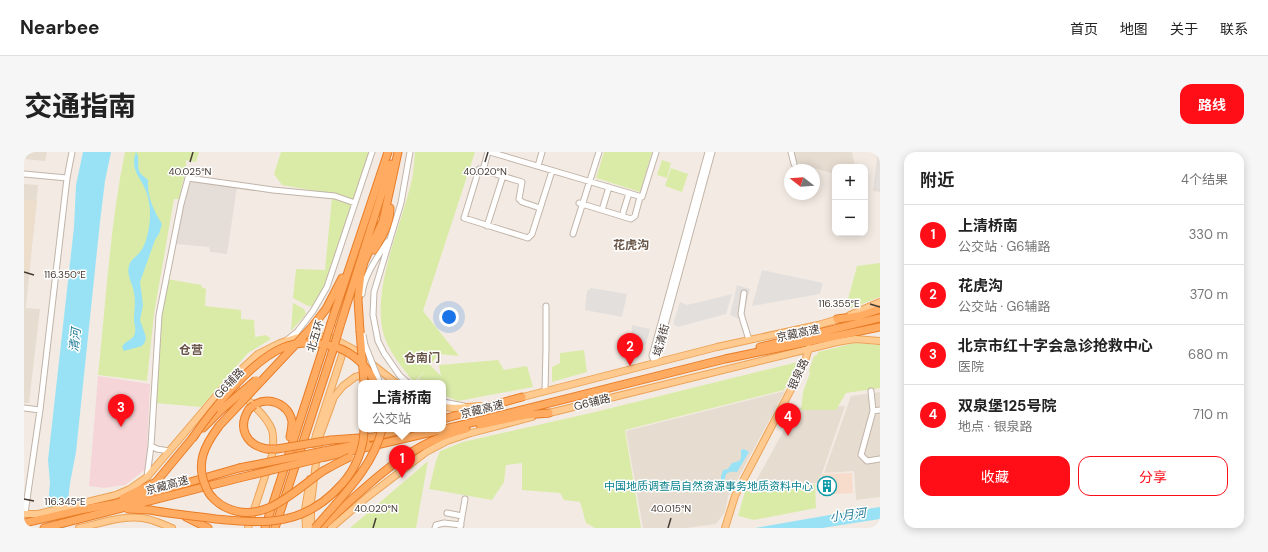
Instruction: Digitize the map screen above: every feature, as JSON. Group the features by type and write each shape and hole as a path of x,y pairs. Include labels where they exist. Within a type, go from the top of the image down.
{"highway":[{"name":"北五环","path":"265,528 388,152"},
{"name":"北五环","path":"275,528 396,152"},
{"path":"364,380 359,285 367,262 383,235 388,223 390,213 389,195 396,152"},
{"path":"358,245 326,309 312,327 219,426 208,441 203,453 201,465 202,478 206,490 221,506 239,512 260,511 283,500 324,471 350,457 526,415 549,413"},
{"path":"837,320 859,316 880,309"},
{"name":"京藏高速","path":"446,424 880,318"},
{"name":"京藏高速","path":"446,428 725,359 878,329"},
{"path":"113,504 120,499 156,482 192,438 209,414 248,372 267,357 282,348 295,344 318,343 341,349 351,354 360,362 373,380"},
{"path":"192,438 221,410 275,365"},
{"path":"446,418 522,397"},
{"path":"276,491 288,447 290,440 292,422 287,411 278,403 263,400 251,407 243,422 247,438 258,447 277,449 288,447 331,440 373,437 393,432"},
{"path":"321,528 390,466 420,447 438,438 461,430"},
{"path":"120,509 150,510 182,515 263,522 280,520 309,511 334,494 353,469 360,452 363,432"},
{"path":"315,528 369,462 380,439 381,432"},
{"name":"京藏高速","path":"44,528 414,432"},
{"name":"京藏高速","path":"24,523 38,517 80,507 113,504 239,468 325,454 428,432"},
{"path":"182,515 208,528"}],"main road":[{"name":"G6辅路","path":"446,407 473,407 522,397 655,362 837,320 855,314 880,302"},
{"name":"G6辅路","path":"80,507 116,495 139,484 147,477 228,382 258,354 269,347 287,340 312,336 332,338 346,345 393,380"},
{"name":"G6辅路","path":"331,528 366,498 426,452 447,441 471,433 809,348 855,339 880,340"},
{"path":"306,528 305,510 316,435 346,345"},
{"name":"银泉路","path":"729,528 727,523 741,485 804,364 809,348"},
{"path":"311,528 311,504 319,438 334,397 355,377 364,374 374,374 391,380"},
{"path":"228,382 262,414 272,430 274,440 273,452 248,528"},
{"path":"25,513 38,517"},
{"path":"80,528 123,518 141,517 172,528"}],"street":[{"path":"25,513 40,410 67,178 72,152"},
{"path":"287,340 297,332 313,311 327,287 372,152"},
{"path":"405,380 400,376 384,353 378,341 373,315 374,292 401,203 410,152"},
{"path":"483,170 489,152 640,197"},
{"path":"538,166 542,152"},
{"path":"574,234 581,204 590,182 599,152"},
{"path":"581,204 631,219 634,218 656,152"},
{"name":"域清街","path":"655,362 652,356 708,152"},
{"name":"域清街","path":"655,362 712,152"},
{"path":"791,152 794,164"},
{"path":"540,208 522,202 519,199 522,182 480,169 464,218 528,238 532,234 552,171"},
{"path":"24,174 67,178"},
{"path":"487,226 503,176"},
{"path":"147,477 151,446 158,315 181,204 188,178 272,190 334,196 355,203"},
{"path":"602,210 609,187"},
{"path":"622,216 629,193"},
{"path":"379,380 361,331 362,289 371,267 391,236"},
{"path":"744,293 741,314 749,340"},
{"path":"545,391 546,306"},
{"path":"871,391 873,411 861,455 867,461 880,459"},
{"path":"446,402 473,407"},
{"path":"24,408 40,410"},
{"path":"873,411 880,410"},
{"path":"151,446 157,449 169,451"},
{"path":"435,528 436,525 444,523 460,527 465,499"},
{"path":"447,513 462,516"}],"shaded area":[{"path":"24,152 47,152 45,161 24,159"},
{"path":"794,152 852,152 854,164 832,164 832,173 820,170 820,164 797,163"},
{"path":"876,152 880,152 880,192 873,191 877,159"},
{"path":"880,164 880,189 874,187"},
{"path":"189,181 237,187 227,254 210,252 209,247 176,244"},
{"path":"24,184 38,185 26,308 40,309 29,403 24,403"},
{"path":"24,200 37,201 29,271 24,271"},
{"path":"762,270 823,283 820,294 752,306"},
{"path":"737,285 750,289 744,313 745,318 739,319 730,315"},
{"path":"591,288 627,294 622,317 585,310 587,291"},
{"path":"732,294 726,314 678,327 673,324 680,302 687,305"},
{"path":"632,325 650,329 646,344 643,346 631,348"},
{"path":"98,376 150,384 146,469 125,485 104,488 89,486"},
{"path":"785,391 728,497 725,512 716,524 686,528 643,528 626,431"},
{"path":"880,392 880,497 856,500 854,471 824,473 851,396"},
{"path":"845,406 819,482 786,489 781,487 770,490 751,490 796,408"},
{"path":"852,473 853,493 823,495 822,474"}],"green space":[{"path":"125,152 199,152 196,162 186,160 186,168 179,199 174,199 154,314 147,381 98,375 112,235"},
{"path":"281,152 369,152 354,200 338,195 282,185 274,174"},
{"path":"415,152 475,152 423,311 459,356 439,354 430,365 441,376 439,365 498,360 504,370 527,366 533,387 458,401 446,396 446,380 418,380 425,371 416,380 412,380 390,350 382,328 382,292 390,253 408,196 414,169"},
{"path":"604,152 652,152 640,192 596,178"},
{"path":"662,160 671,163 667,178 657,175"},
{"path":"671,168 688,174 682,192 665,186"},
{"path":"332,197 353,205 326,285 313,306 308,306 293,298 296,269 325,270"},
{"path":"880,263 880,297 851,308 848,299 857,266"},
{"path":"167,279 202,285 201,287 206,289 205,306 241,310 241,319 254,320 255,337 266,335 271,339 248,353 201,407 155,403 160,317"},
{"path":"293,303 304,309 306,314 291,331"},
{"path":"855,343 880,345 880,388 846,393 836,410 801,410 803,392 814,356 817,355 818,352"},
{"path":"584,350 587,372 552,382 552,367 560,363 560,353"},
{"path":"798,362 784,390 625,430 641,528 595,528 586,523 580,502 564,500 560,493 522,490 522,463 506,465 504,482 492,500 429,489 440,451 463,442 595,412"},
{"path":"428,461 416,528 350,528"},
{"path":"815,484 816,508 754,520 738,516 746,488 750,493 770,491 779,488 789,490 796,488 799,485"}],"water":[{"name":"清河","path":"83,152 111,152 105,181 76,452 70,483 65,528 46,528 50,483 48,460 74,227 76,185"},
{"path":"136,152 139,171 148,180 152,204 162,224 140,282 143,305 140,320 146,337 145,342 142,346 124,351 122,347 123,345 133,337 135,330 135,296 128,269 131,262 145,244 150,219 148,196 135,169 134,159"},
{"path":"744,449 749,452 737,472 728,473 725,480 721,481 723,470 728,469 732,463 739,461 741,458 741,450"},
{"name":"小月河","path":"880,507 880,519 822,528 755,528 841,513"}],"place":[{"name":"花虎沟","path":"630,366"},
{"name":"北京市红十字会急诊抢救中心","path":"121,427"},
{"name":"双泉堡125号院","path":"788,436"},
{"name":"上清桥南","path":"402,478"},
{"name":"中国地质调查局自然资源事务地质资料中心","path":"827,486"}],"district":[{"name":"花虎沟","path":"631,245"},
{"name":"仓营","path":"191,350"},
{"name":"仓南门","path":"422,358"}]}
